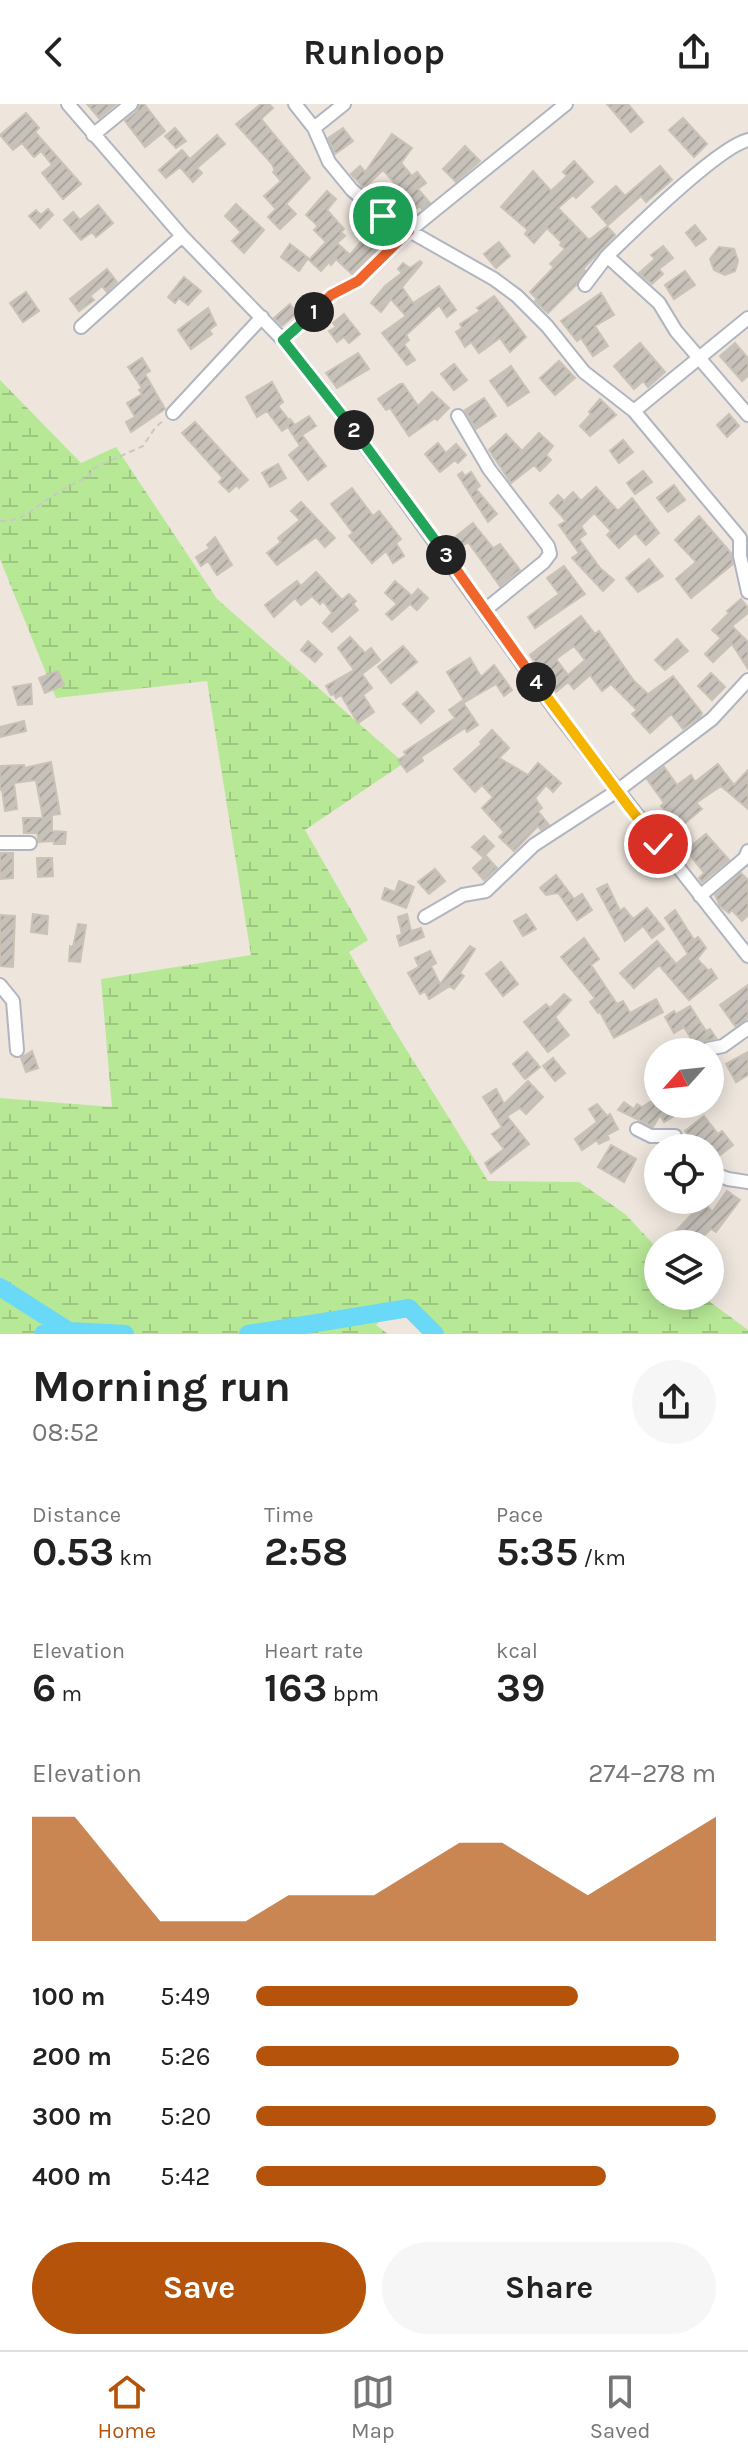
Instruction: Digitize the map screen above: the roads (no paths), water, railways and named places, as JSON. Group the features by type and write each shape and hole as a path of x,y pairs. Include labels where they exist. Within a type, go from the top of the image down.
{"street":[{"path":"68,104 182,236 283,340 351,426 561,718 748,956"},
{"path":"93,135 131,104"},
{"path":"295,104 314,128 329,162 352,190 383,216 494,279 517,296 547,326 584,372 634,411 740,538 740,556 748,592"},
{"path":"314,128 344,104"},
{"path":"283,340 331,295 358,281 409,231 566,104"},
{"path":"585,285 607,256 691,179 735,145 748,140"},
{"path":"81,327 182,236"},
{"path":"607,256 659,303 676,331 748,415"},
{"path":"173,413 262,317"},
{"path":"634,411 748,318"},
{"path":"458,416 489,469 548,546 550,554 485,610"},
{"path":"425,917 463,895 486,891 534,845 617,791 712,719 748,680"},
{"path":"0,843 30,843"},
{"path":"700,896 745,858 748,851"},
{"path":"0,985 13,1001 17,1050"},
{"path":"724,1045 748,1028"},
{"path":"637,1129 647,1134"},
{"path":"724,1177 748,1182"}],"waterway":[{"path":"0,1287 69,1331"},
{"path":"248,1334 409,1308 435,1334"},
{"path":"43,1334 69,1331 125,1334"}]}
